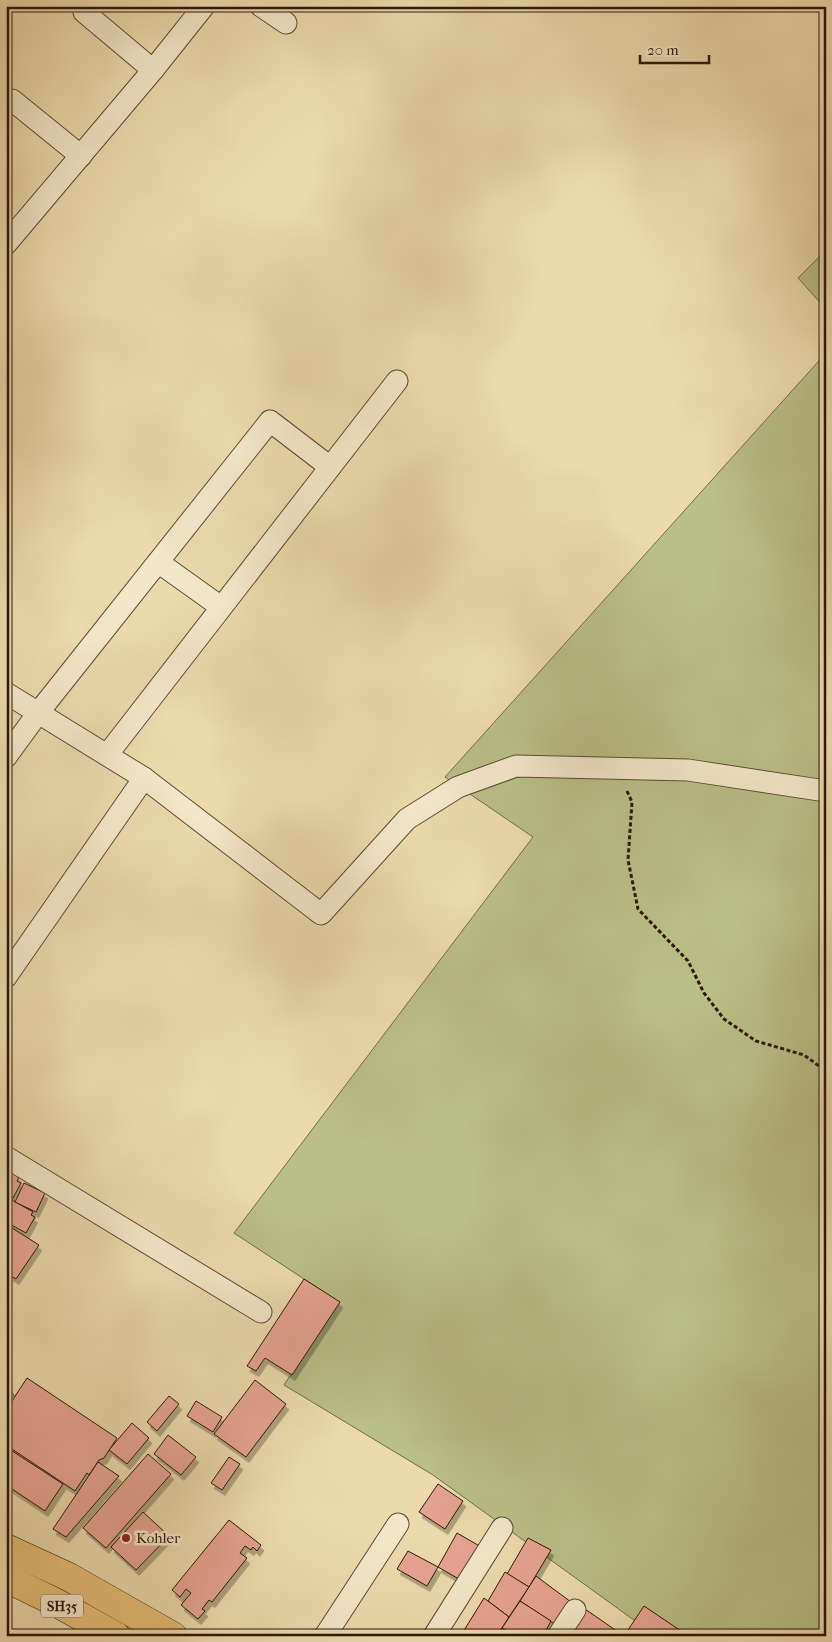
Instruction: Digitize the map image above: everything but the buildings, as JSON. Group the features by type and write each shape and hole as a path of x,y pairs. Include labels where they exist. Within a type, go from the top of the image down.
{"main road":[{"path":"6,1548 69,1578 173,1636"},
{"name":"SH35","path":"6,1578 55,1602 111,1634"},
{"path":"55,1602 69,1578"}],"street":[{"path":"6,244 153,70 204,6"},
{"path":"261,6 286,23"},
{"path":"84,12 153,70"},
{"path":"12,100 81,156"},
{"path":"106,754 397,381"},
{"path":"6,757 38,713 270,421 330,467"},
{"path":"158,562 221,607"},
{"path":"6,692 144,778 321,914 407,819 458,787 516,766 688,770 826,791"},
{"path":"6,977 144,778"},
{"path":"6,1157 261,1312"},
{"path":"325,1636 398,1524"},
{"path":"434,1636 502,1528"},
{"path":"558,1636 575,1610"}],"path":[{"path":"618,769 632,802 628,860 638,909 688,961 704,993 724,1019 756,1041 804,1055 826,1071"}],"green space":[{"path":"826,250 826,309 798,278"},
{"path":"826,353 826,1636 656,1636 433,1475 284,1385 339,1302 234,1233 533,837 445,777"}],"place":[{"name":"Kohler","path":"126,1538"}]}
